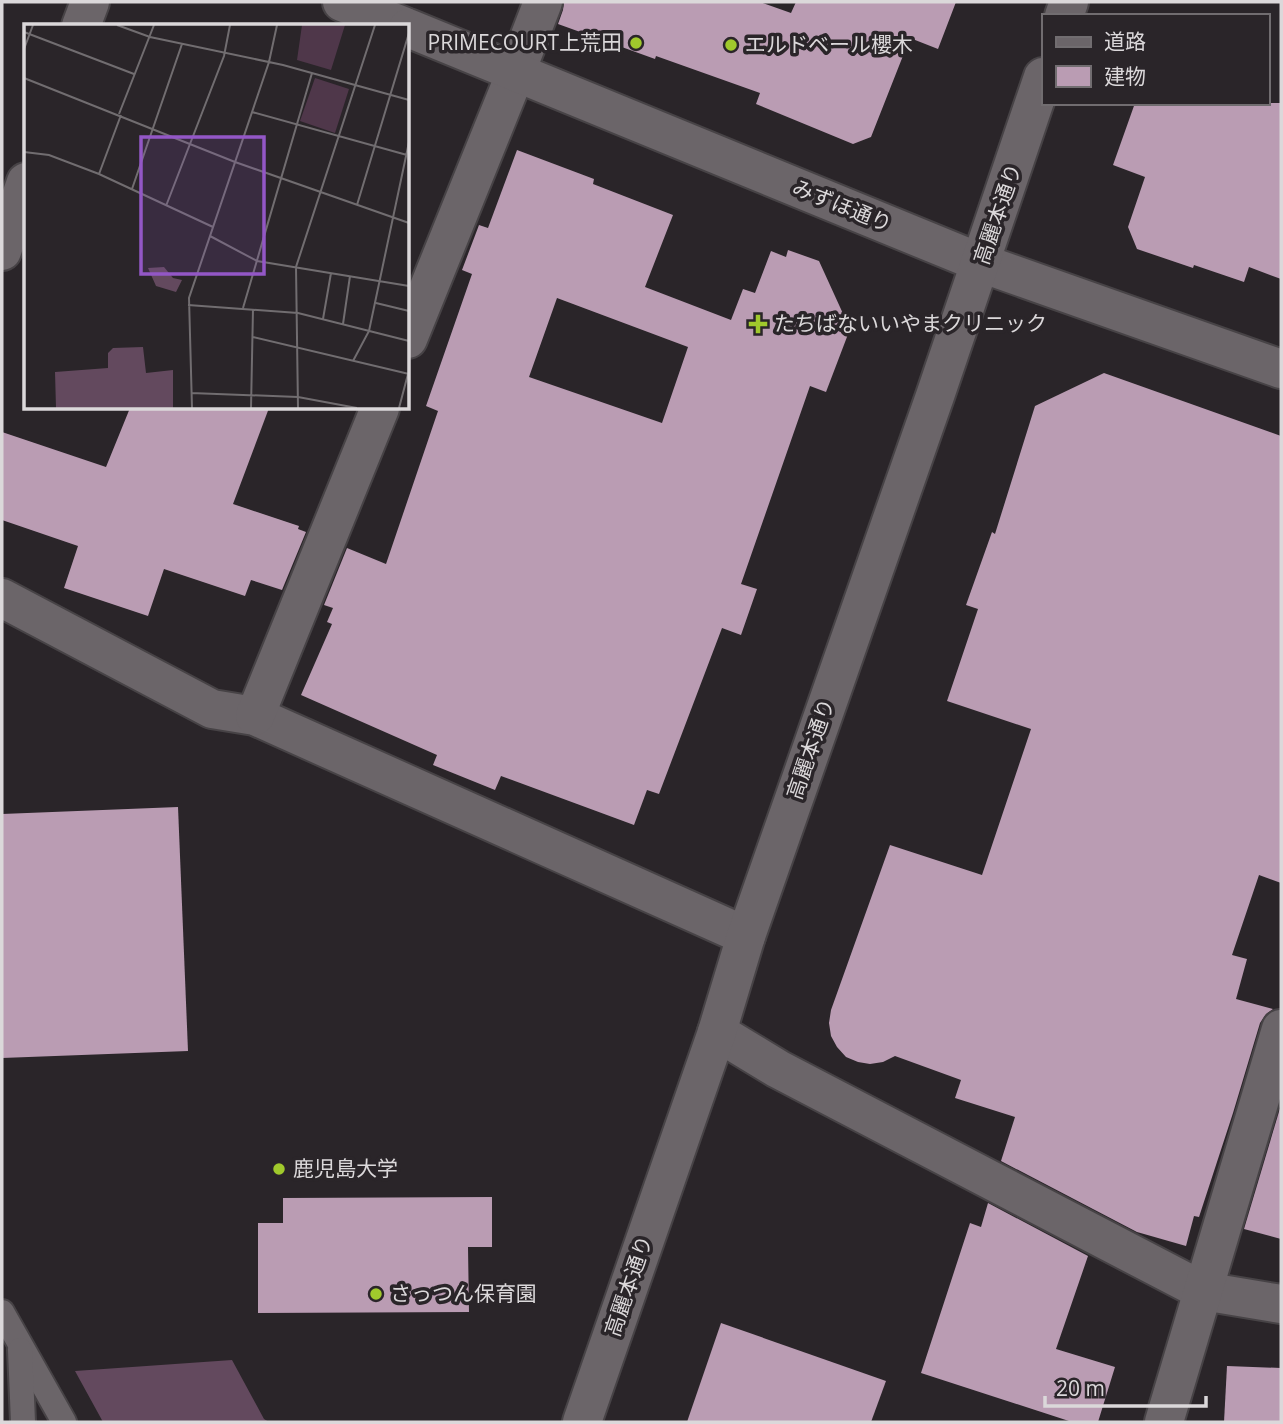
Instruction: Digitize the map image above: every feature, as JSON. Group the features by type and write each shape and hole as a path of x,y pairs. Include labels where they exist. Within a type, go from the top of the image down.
{"street":[{"path":"82,24 90,2"},
{"name":"みずほ通り","path":"342,2 397,24"},
{"path":"410,334 543,2"},
{"name":"みずほ通り","path":"410,29 981,263 1281,369"},
{"name":"高麗本通り","path":"582,1422 717,1032 746,936 981,263 1042,80"},
{"path":"2,251 24,188"},
{"path":"255,716 379,410"},
{"path":"2,598 212,709 255,716 746,936"},
{"path":"1164,1422 1281,1029"},
{"path":"717,1032 789,1074 1203,1291 1281,1304"}],"lane":[{"path":"2,1312 64,1422"},
{"path":"19,1343 23,1422"}],"shaded area":[{"path":"232,1360 264,1419 269,1422 103,1422 75,1371"}],"building":[{"path":"564,2 760,2 791,13 796,2 956,2 938,49 910,38 871,137 853,144 756,104 760,93 558,24"},
{"path":"1281,103 1281,279 1249,267 1244,282 1137,249 1128,227 1145,177 1113,165 1134,105"},
{"path":"517,150 594,179 593,184 673,215 645,287 731,320 743,289 755,293 771,251 786,257 788,250 819,261 850,329 826,392 810,386 741,584 757,589 741,635 722,628 659,794 647,790 634,825 501,776 495,790 433,765 437,755 301,695 332,624 327,622 333,608 324,605 347,548 386,564 438,411 426,406 472,274 462,270 479,225 488,228","holes":["557,298 688,347 662,423 529,377"]},
{"path":"1104,373 1281,436 1281,883 1259,875 1232,955 1247,959 1236,999 1273,1009 1260,1023 1199,1217 1194,1216 1186,1246 1137,1232 1001,1161 1015,1117 955,1098 961,1080 895,1056 870,1064 846,1057 831,1036 829,1023 831,1010 890,845 982,875 1031,729 947,701 978,609 966,605 992,532 995,534 1035,406"},
{"path":"129,410 268,410 233,504 299,526 298,529 306,532 282,590 251,580 245,596 164,569 148,616 64,588 78,546 2,520 2,432 106,467"},
{"path":"178,807 188,1051 2,1058 2,814"},
{"path":"1281,1105 1281,1239 1244,1229"},
{"path":"492,1197 492,1247 468,1247 469,1312 258,1313 258,1223 283,1223 283,1198"},
{"path":"988,1203 1088,1256 1056,1349 1115,1367 1098,1422 1072,1422 921,1373 970,1223 981,1227"},
{"path":"721,1323 886,1381 871,1422 687,1422"},
{"path":"1227,1366 1281,1368 1281,1422 1224,1422"}],"place":[{"name":"PRIMECOURT上荒田","path":"636,43"},
{"name":"エルドベール櫻木","path":"731,45"},
{"name":"たちばないいやまクリニック","path":"758,324"},
{"name":"鹿児島大学","path":"279,1169"},
{"name":"さっつん保育園","path":"376,1294"}]}
